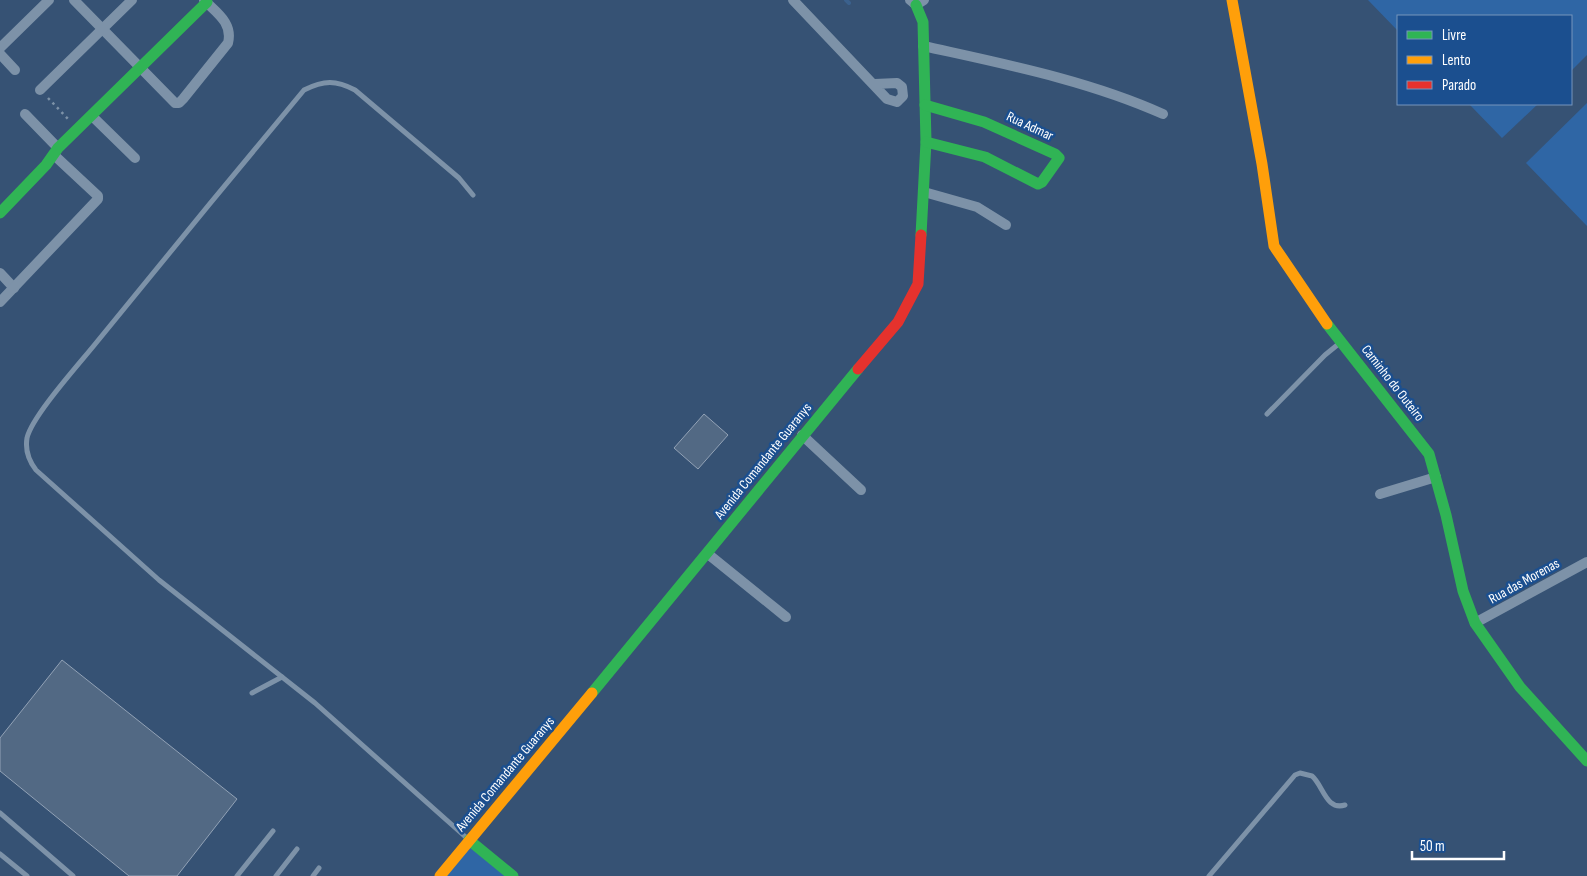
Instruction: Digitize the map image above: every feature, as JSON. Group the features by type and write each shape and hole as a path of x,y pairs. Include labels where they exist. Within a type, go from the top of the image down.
{"street":[{"path":"0,48 49,0"},
{"path":"0,213 78,129 140,69 206,1 228,24 230,35 228,43 180,103 175,103 140,69 74,0"},
{"path":"40,90 132,0"},
{"path":"793,0 875,84"},
{"name":"Caminho do Outeiro","path":"1232,0 1262,164 1274,246 1316,310 1429,454 1446,515 1462,591 1475,623 1520,687 1587,761"},
{"name":"Avenida Comandante Guaranys","path":"440,876 708,554 802,436 898,322 911,302 918,284 926,142 923,22 917,2"},
{"path":"923,46 1007,64 1123,96 1163,114"},
{"path":"0,54 15,70"},
{"name":"Rua Admar","path":"925,105 984,122 1055,154 1059,158 1042,182 1038,184 985,157 926,142"},
{"path":"0,302 98,199 98,196 56,152 25,114"},
{"path":"92,116 135,158"},
{"path":"924,192 977,207 1006,225"},
{"path":"0,273 14,288"},
{"path":"802,436 861,490"},
{"path":"1380,494 1436,477"},
{"path":"708,554 786,617"},
{"name":"Rua das Morenas","path":"1475,623 1587,562"},
{"path":"469,840 513,876"}],"lane":[{"path":"469,840 315,703 159,580 36,470 30,461 27,449 28,438 34,422 304,90 328,81 342,83 355,90 459,178 473,195"},
{"path":"1268,414 1326,355 1342,342"},
{"path":"252,693 282,677"},
{"path":"1209,876 1295,775 1300,772 1312,776 1330,802 1337,806 1345,806"},
{"path":"0,813 73,876"},
{"path":"238,876 273,831"},
{"path":"276,876 297,849"},
{"path":"0,854 26,876"},
{"path":"314,876 319,868"}],"path":[{"path":"40,90 78,129"}],"shaded area":[{"path":"1368,0 1587,0 1587,55 1572,70 1572,15 1397,15 1397,30"},
{"path":"1587,103 1587,226 1526,163"},
{"path":"1470,105 1537,105 1502,138"},
{"path":"469,842 511,876 443,876"}],"building":[{"path":"704,414 728,435 698,469 674,448"},
{"path":"62,660 237,799 177,876 129,876 0,771 0,738"}],"waterway":[{"path":"846,0 849,3"}],"traffic: fast":[{"path":"0,213 46,165 58,148 207,2"},
{"path":"916,5 923,22 926,142 921,235"},
{"path":"925,105 984,122 1055,154 1059,158 1042,182 1038,184 985,157 926,142"},
{"path":"1327,324 1429,454 1446,515 1463,591 1475,623 1520,687 1587,761"},
{"path":"592,693 858,369"},
{"path":"469,840 513,876"}],"traffic: slow":[{"path":"1232,0 1262,164 1274,246 1327,324"},
{"path":"440,876 592,693"}],"traffic: jam":[{"path":"858,369 898,322 918,284 921,235"}]}
